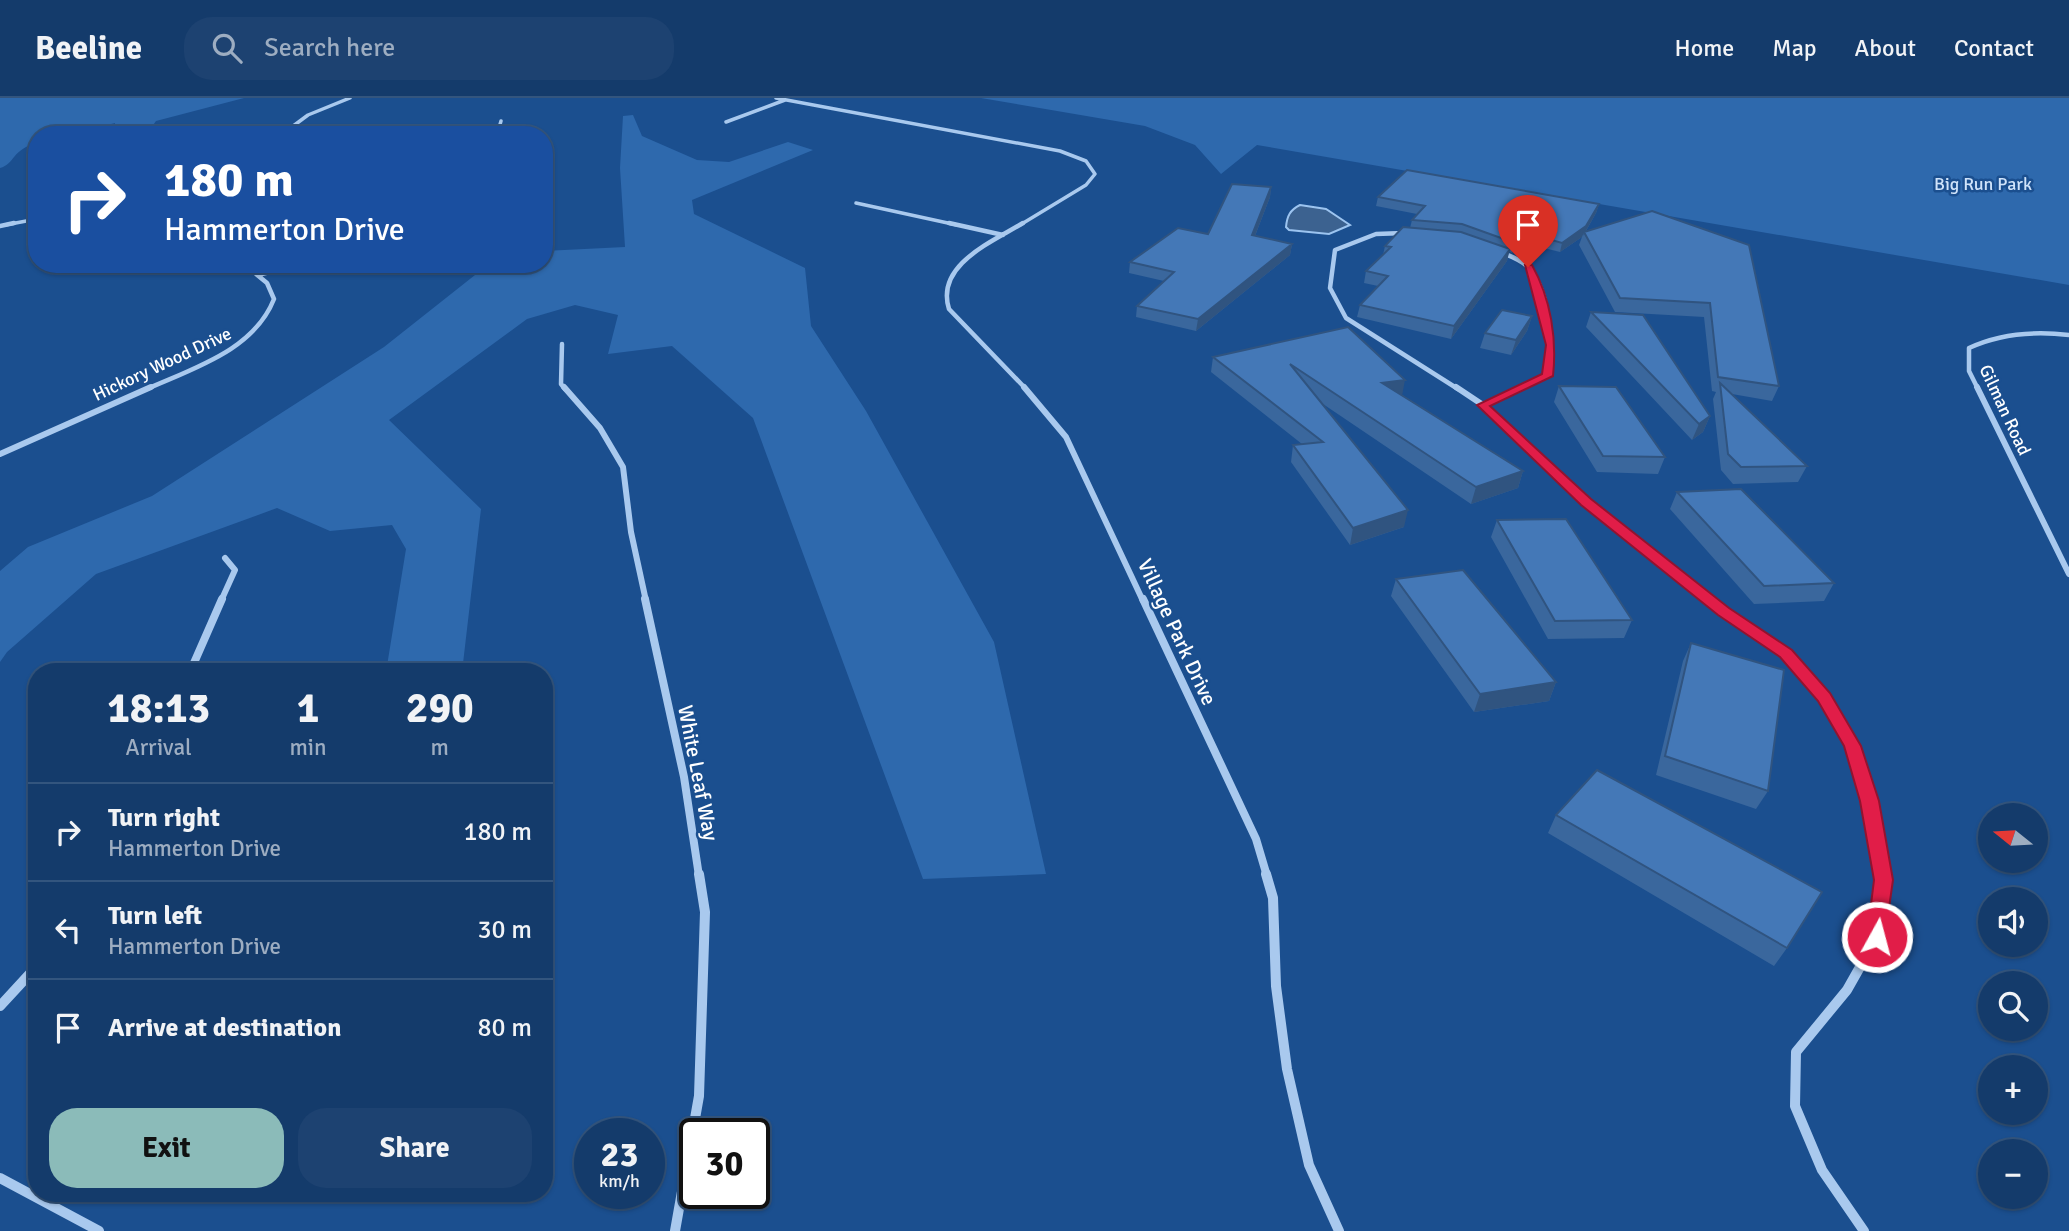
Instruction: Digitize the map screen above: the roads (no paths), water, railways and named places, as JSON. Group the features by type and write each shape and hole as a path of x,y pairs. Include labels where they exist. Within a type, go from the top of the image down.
{"street":[{"path":"293,126 308,115 351,98"},
{"path":"776,98 786,100"},
{"path":"726,122 786,100"},
{"name":"Village Park Drive","path":"786,100 1060,151 1089,162 1095,174 1086,185 965,259 947,284 945,296 950,309 1047,411 1066,437 1256,839 1273,898 1276,986 1287,1069 1309,1165 1339,1231"},
{"path":"499,126 501,121"},
{"path":"856,203 1004,235"},
{"path":"0,226 28,221"},
{"path":"1416,233 1376,234 1335,250 1330,288 1346,318 1391,344 1482,405 1586,502 1723,612 1786,654 1825,697 1853,746 1870,801 1884,880 1877,937 1847,990 1796,1052 1795,1106 1822,1170 1864,1231"},
{"path":"1482,405 1547,376 1552,359 1537,285 1528,267 1492,248"},
{"name":"Hickory Wood Drive","path":"0,454 200,365 242,342 266,319 274,299 267,283 255,273"},
{"path":"258,275 266,273"},
{"name":"Gilman Road","path":"2069,335 2000,336 1969,348 1967,359 1969,371 2069,575"},
{"name":"White Leaf Way","path":"562,344 561,384 600,428 623,467 634,546 684,777 705,912 699,1096 675,1231"},
{"path":"194,663 235,570 225,558"},
{"path":"0,1006 28,976"},
{"path":"0,1178 28,1193"},
{"path":"45,1202 99,1231"}],"park label":[{"name":"Big Run Park","path":"1983,184"}]}
